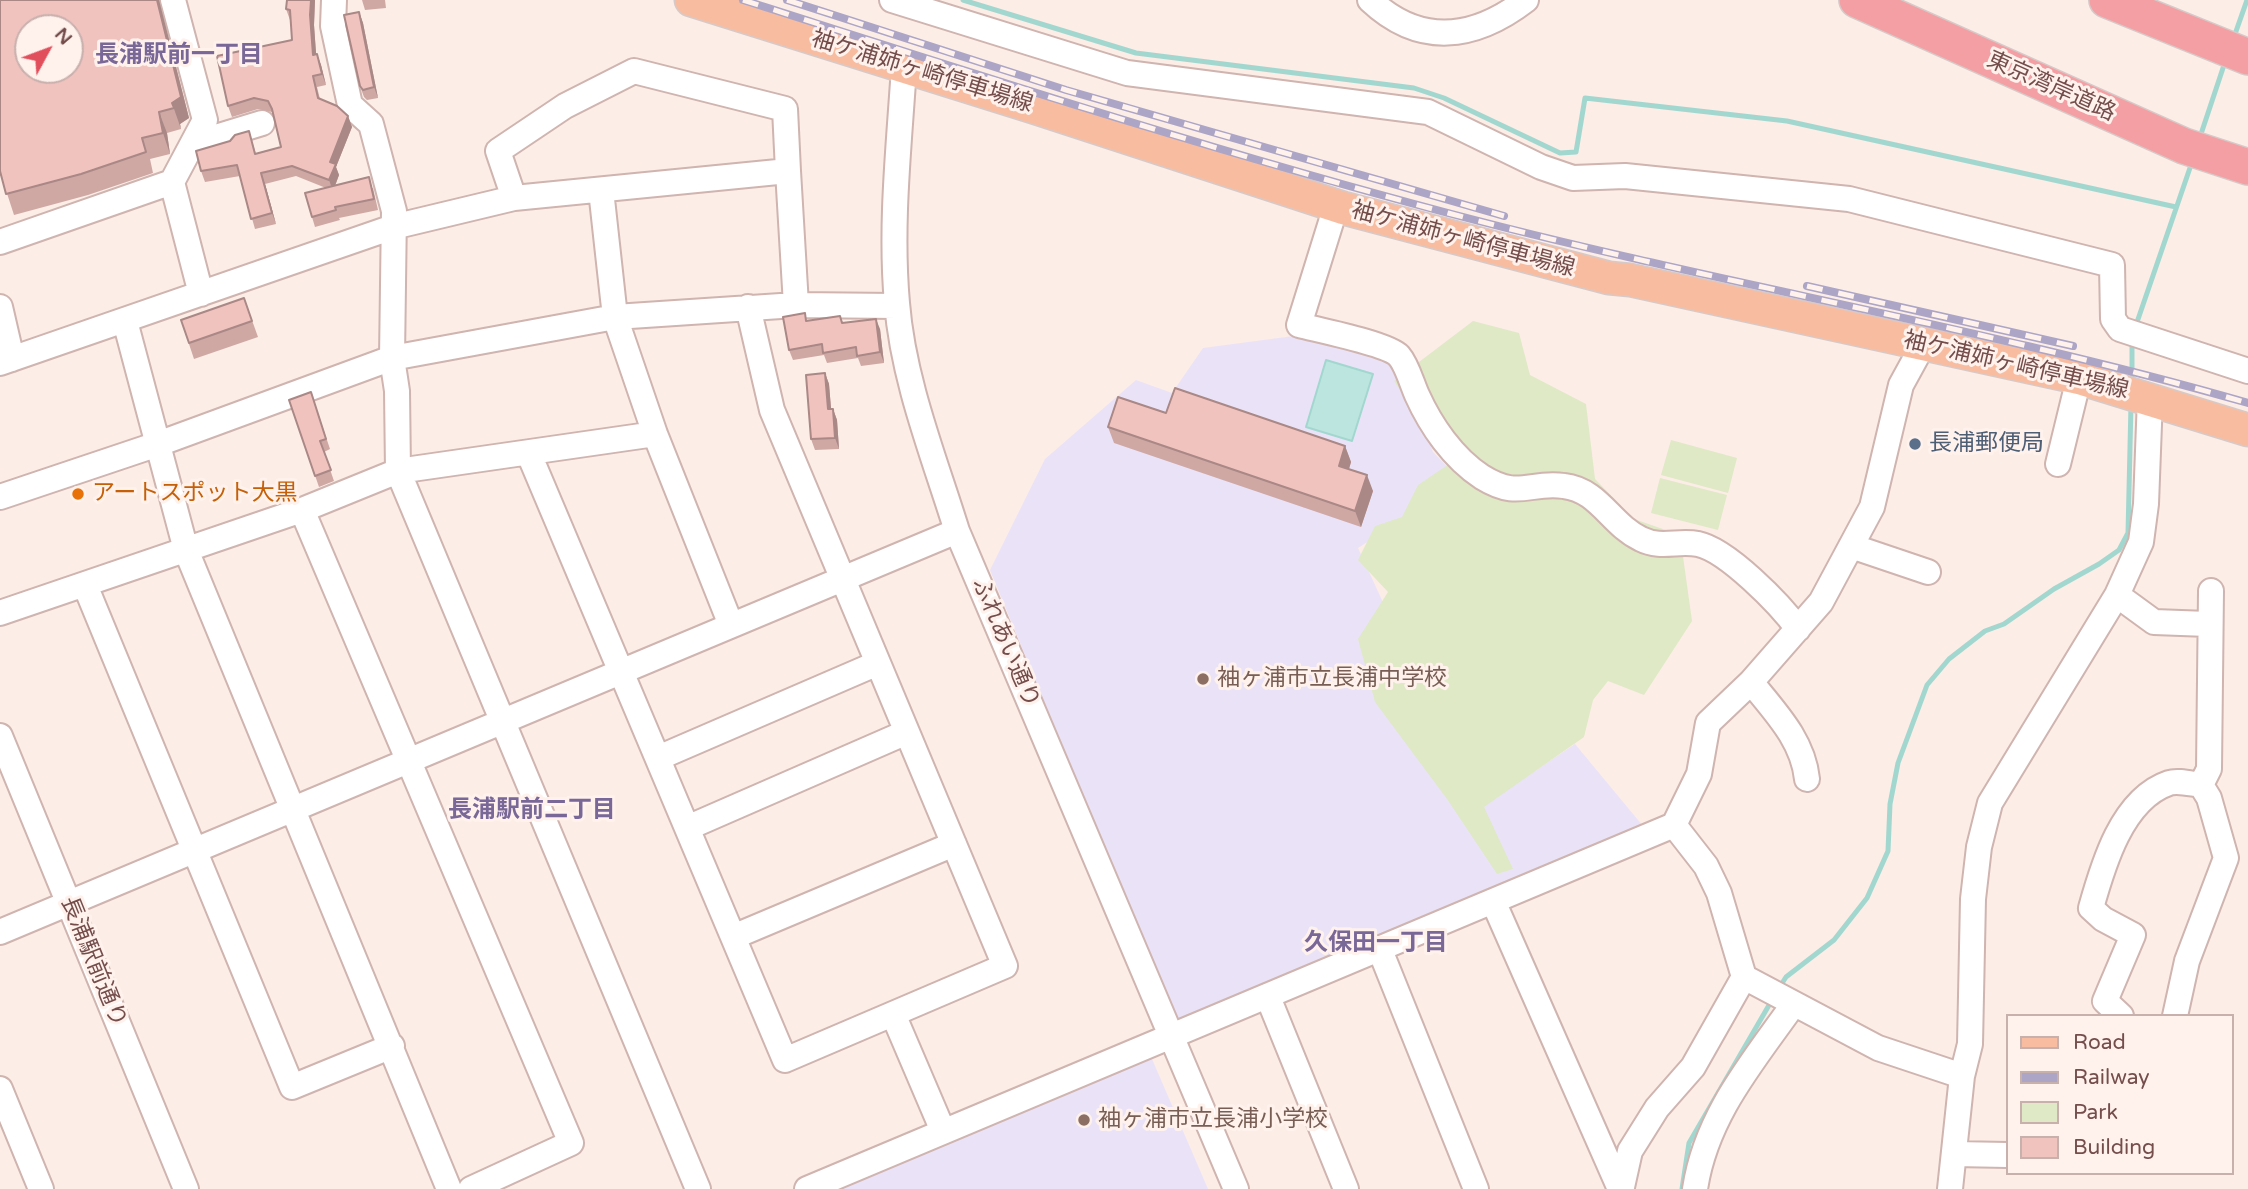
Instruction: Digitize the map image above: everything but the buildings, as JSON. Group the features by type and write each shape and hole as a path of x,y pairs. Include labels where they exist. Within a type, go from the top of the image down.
{"highway":[{"name":"東京湾岸道路","path":"1857,0 2184,146 2248,167"},
{"path":"2107,0 2248,57"}],"main road":[{"name":"袖ケ浦姉ヶ崎停車場線","path":"691,0 1336,206 1609,278 1924,343 2079,379 2247,428"}],"street":[{"path":"173,0 205,120 172,182 201,294"},
{"path":"334,0 333,26 350,105 371,124 394,211 393,358 398,471 698,1189"},
{"path":"892,0 1128,73 1428,112 1541,167 1573,178 1625,176 1849,199 2112,265 2113,319 2120,330 2248,371"},
{"path":"1370,0 1389,18 1413,30 1439,33 1492,23 1526,0"},
{"name":"ふれあい通り","path":"904,67 893,246 897,306 922,418 957,531 1236,1189"},
{"path":"514,198 498,151 565,106 634,71 785,109 796,305"},
{"path":"192,144 262,123"},
{"path":"0,307 6,361 393,227 514,198 788,171"},
{"path":"0,242 172,182"},
{"path":"601,190 615,317 655,434 731,625"},
{"path":"1336,206 1298,325 1387,349 1400,356 1424,411 1454,454 1479,475 1499,487 1516,490 1564,486 1595,498 1619,524 1638,539 1654,545 1696,543 1712,549 1786,612 1798,629"},
{"path":"0,496 158,444 393,358 615,317 796,305 897,306"},
{"path":"529,454 785,1060 1005,966 772,410 748,307"},
{"path":"125,321 187,550 449,1189"},
{"path":"807,1189 1674,825 1699,774 1708,723 1751,682 1821,603 1872,508 1901,385 1924,343"},
{"path":"2059,464 2079,379"},
{"path":"1950,1189 1962,1076 1970,1044 1973,899 1979,847 1990,803 2117,596 2141,542 2146,505 2150,398"},
{"path":"0,613 302,510 398,471 655,434"},
{"path":"302,510 571,1143 471,1189"},
{"path":"0,932 406,759 620,673 957,531"},
{"path":"1851,546 1928,572"},
{"path":"85,584 192,850 292,1087 392,1046"},
{"path":"2201,785 2209,769 2208,624 2211,591"},
{"path":"2117,596 2154,622 2208,624"},
{"path":"658,758 878,663"},
{"path":"1751,682 1790,731 1805,762 1807,779"},
{"path":"687,828 907,733"},
{"name":"長浦駅前通り","path":"0,736 186,1189"},
{"path":"2108,1011 2133,935 2103,919 2091,908 2099,878 2129,814 2155,790 2172,782 2201,785"},
{"path":"2175,1014 2188,961 2226,858 2209,798 2201,785"},
{"path":"1674,825 1706,866 1715,884 1744,976 1793,1005 1878,1048 1962,1076"},
{"path":"733,937 954,844"},
{"path":"1493,901 1621,1188"},
{"path":"1380,950 1476,1189"},
{"path":"1621,1188 1630,1151 1657,1108 1693,1067 1744,976"},
{"path":"1268,997 1346,1189"},
{"path":"1695,1189 1699,1163 1713,1123 1793,1005"},
{"path":"893,1014 943,1131"},
{"path":"0,1090 41,1189"},
{"path":"1954,1154 2007,1154"}],"shaded area":[{"name":"袖ヶ浦市立長浦中学校","path":"1301,335 1388,362 1408,387 1433,452 1462,482 1358,548 1478,809 1575,744 1643,826 1176,1022 990,570 1045,459 1136,380 1172,393 1203,348"},
{"name":"袖ヶ浦市立長浦小学校","path":"1149,1052 1208,1189 831,1189"}],"green space":[{"path":"1473,321 1519,333 1530,375 1586,404 1595,479 1634,519 1680,535 1692,621 1644,695 1608,681 1593,700 1584,737 1484,807 1513,869 1497,874 1447,799 1375,702 1358,639 1388,592 1358,560 1375,526 1402,517 1418,485 1449,464 1394,381"},
{"path":"1671,440 1737,458 1728,493 1661,475"},
{"path":"1660,478 1727,495 1718,530 1651,513"}],"water":[{"path":"1326,360 1373,374 1352,441 1306,427"}],"waterway":[{"path":"963,0 1136,53 1414,88 1444,98 1560,153 1576,152 1585,98 1787,121 2176,207"},
{"path":"2234,37 2247,0"},
{"path":"2199,140 2226,59"},
{"path":"2135,328 2192,162"},
{"path":"2132,341 2132,384"},
{"path":"1779,988 1786,977 1834,940 1867,898 1888,851 1890,804 1898,763 1927,685 1949,659 1985,631 2004,624 2054,589 2119,550 2128,533 2131,404"},
{"path":"1682,1189 1689,1143 1772,1000"}],"railway":[{"path":"743,0 1182,137 1448,213 1648,262 2049,351 2248,403"},
{"path":"787,0 1066,90 1504,216"},
{"path":"1807,286 2073,346"}],"place":[{"name":"長浦郵便局","path":"1915,444"},
{"name":"アートスポット大黒","path":"78,494"},
{"name":"袖ヶ浦市立長浦中学校","path":"1203,679"},
{"name":"袖ヶ浦市立長浦小学校","path":"1084,1120"}],"district":[{"name":"長浦駅前一丁目","path":"179,56"},
{"name":"長浦駅前二丁目","path":"532,811"},
{"name":"久保田一丁目","path":"1376,944"}]}
